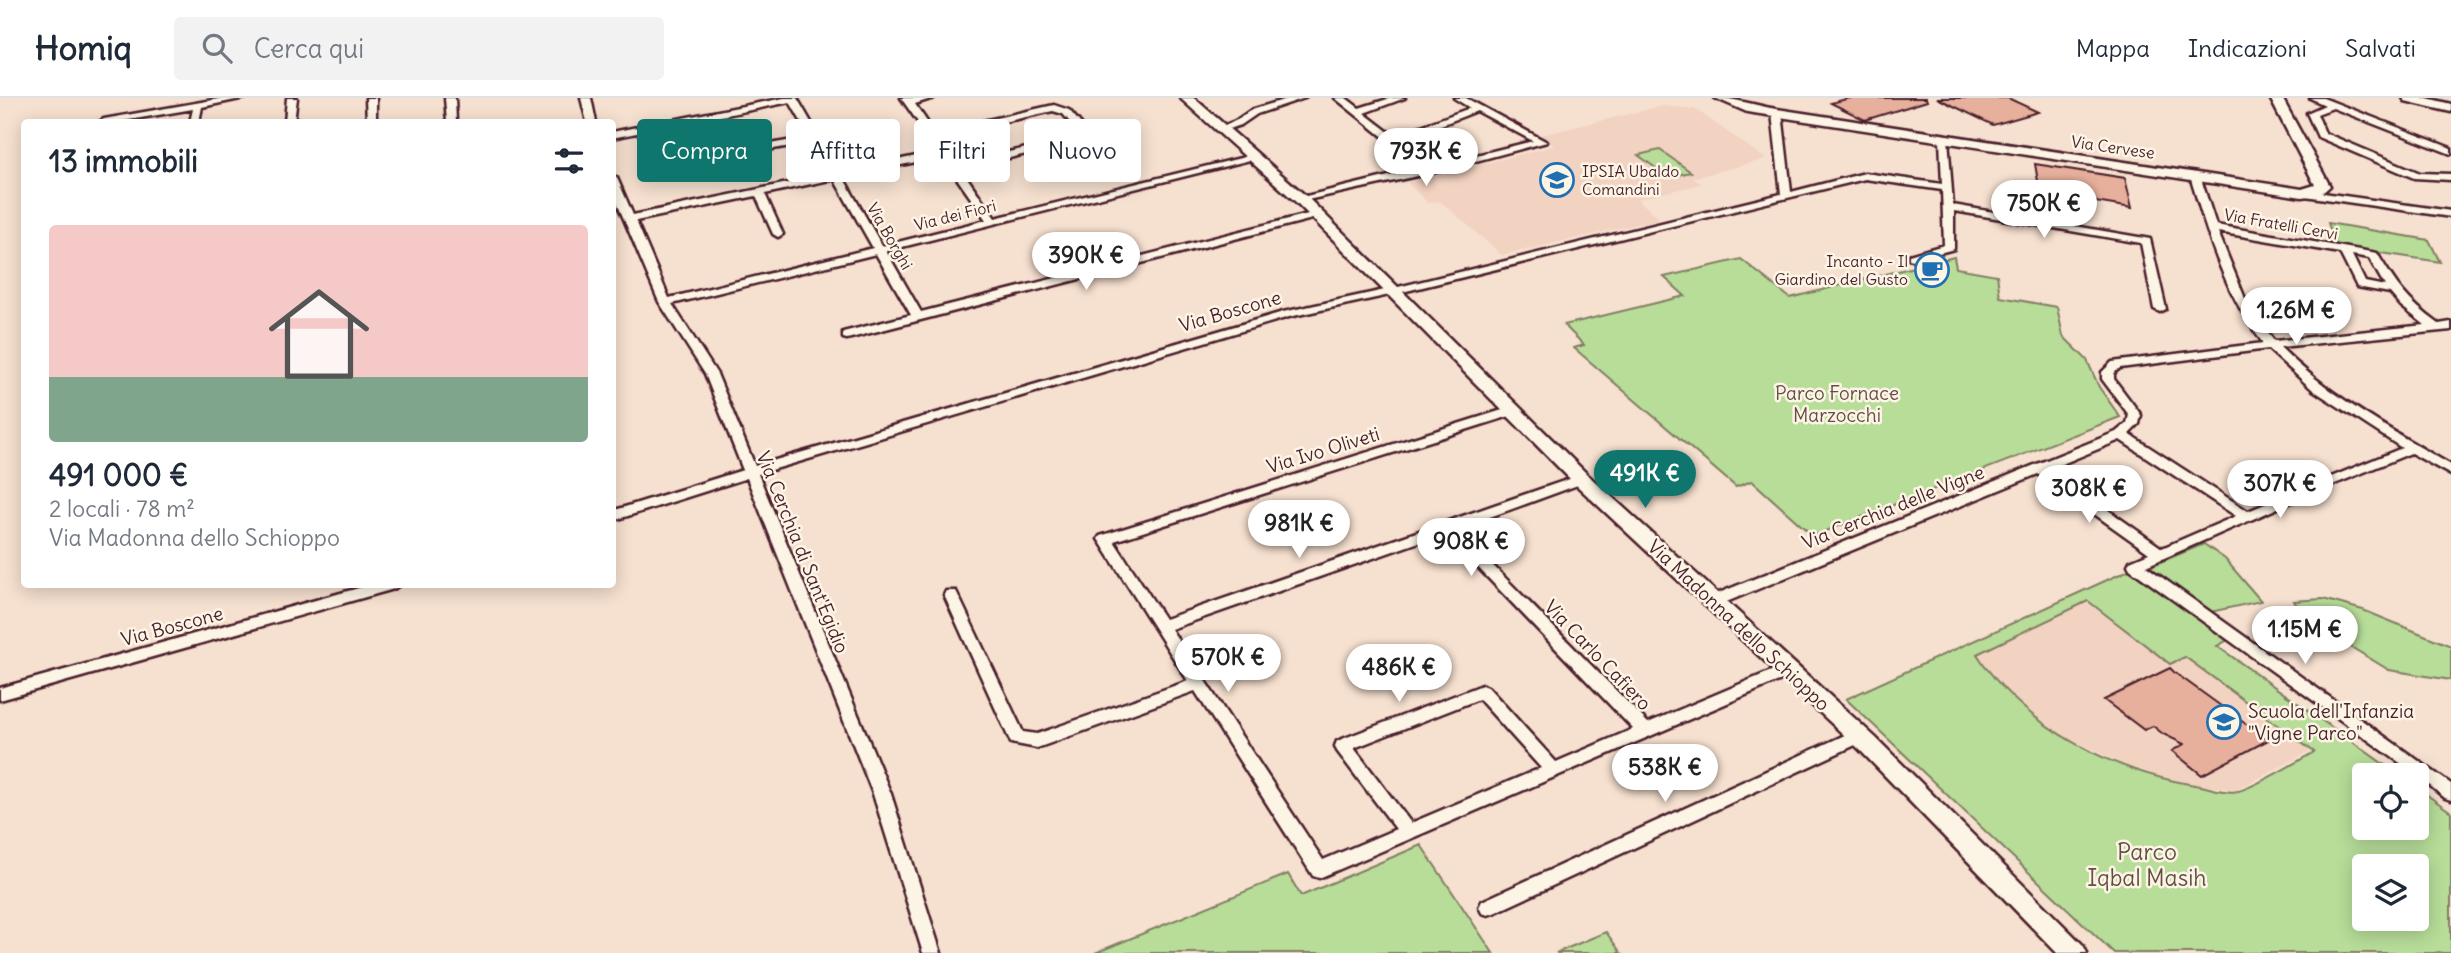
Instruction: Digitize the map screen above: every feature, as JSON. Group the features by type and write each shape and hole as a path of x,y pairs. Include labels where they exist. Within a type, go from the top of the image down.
{"main road":[{"path":"2410,98 2451,108"}],"street":[{"path":"121,119 240,98"},
{"path":"290,119 292,98"},
{"path":"371,98 372,119"},
{"path":"450,98 452,119"},
{"path":"588,98 592,119"},
{"path":"907,100 929,98"},
{"name":"Via Madonna dello Schioppo","path":"1185,98 1301,200 1581,479 1858,736 2074,953"},
{"path":"1220,129 1238,123 1254,112 1300,98"},
{"path":"1340,98 1431,170"},
{"path":"1357,111 1400,98"},
{"path":"1301,200 1542,142 1458,98"},
{"name":"Via Cervese","path":"1721,98 1747,108 1773,113 2451,214"},
{"name":"Via Cervese","path":"1752,98 1758,106 1773,113"},
{"path":"2276,98 2323,186 2342,199"},
{"path":"2315,98 2451,151"},
{"path":"616,134 792,99"},
{"name":"Via Borghi","path":"792,99 803,119"},
{"path":"907,100 921,119"},
{"path":"196,119 198,105"},
{"path":"2334,106 2312,113 2321,135 2417,176 2451,177"},
{"path":"1004,119 1054,108 1066,112 1084,133 1083,137 1076,140 1010,155"},
{"path":"1393,140 1478,108"},
{"path":"1773,113 1786,196"},
{"path":"1913,257 1950,247 1945,139"},
{"name":"Via dei Fiori","path":"665,302 1253,158"},
{"name":"Via Boscone","path":"616,515 750,472 1287,314 1394,291 1865,176 1947,188"},
{"path":"2195,177 2212,228 2250,318 2270,346 2299,373 2331,397 2451,471"},
{"path":"629,219 800,182"},
{"name":"Via Borghi","path":"840,182 918,317"},
{"path":"965,182 993,222"},
{"path":"2302,193 2316,191 2323,186"},
{"name":"Via Cerchia di Sant'Egidio","path":"616,188 665,302 711,374 882,794 932,953"},
{"path":"759,191 778,234"},
{"path":"1948,207 2146,241 2160,309"},
{"path":"847,335 1316,215"},
{"name":"Via Fratelli Cervi","path":"2212,228 2373,256 2391,290 2407,307 2436,327"},
{"name":"Via Fratelli Cervi","path":"2344,250 2361,285 2391,290"},
{"path":"2246,516 2121,435 2133,424 2135,415 2108,379 2108,372 2116,365 2451,326"},
{"name":"Via Ivo Oliveti","path":"1162,626 1105,539 1512,411"},
{"name":"Via Cerchia delle Vigne","path":"1714,601 2121,435"},
{"path":"2413,448 2246,516 2135,565 2451,793"},
{"path":"2039,467 2159,553"},
{"path":"1581,479 1162,626 1319,870 1789,670"},
{"name":"Via Carlo Cafiero","path":"1447,527 1645,731"},
{"name":"Via Boscone","path":"0,694 380,588"},
{"path":"951,595 1017,738 1037,741 1199,683"},
{"path":"1408,832 1343,746 1482,691 1553,770"},
{"path":"1488,907 1858,736"}],"shaded area":[{"name":"IPSIA Ubaldo Comandini","path":"1663,106 1695,109 1766,159 1693,178 1701,184 1637,199 1660,219 1502,255 1440,201 1428,203 1408,183 1554,146 1541,135"},
{"path":"2087,602 2170,664 2185,658 2312,750 2236,790 2178,782 2125,765 2071,740 2019,705 1994,678 1977,654"}],"green space":[{"path":"1660,150 1691,172 1668,177 1638,155"},
{"path":"2328,223 2429,240 2440,262 2336,246"},
{"name":"Parco Fornace Marzocchi","path":"1954,257 1956,268 1997,275 2000,297 2057,307 2063,336 2087,360 2099,387 2120,417 1813,536 1752,481 1736,487 1574,348 1584,345 1564,325 1685,296 1664,277 1741,259 1790,298"},
{"path":"2204,544 2225,559 2261,601 2206,613 2151,570 2153,565"},
{"name":"Parco Iqbal Masih","path":"2129,570 2228,640 2217,646 2382,763 2352,763 2352,840 2429,840 2429,796 2451,812 2451,953 2114,953 1846,699","holes":["2088,601 2170,664 2185,657 2314,752 2276,774 2238,791 2229,792 2169,780 2105,758 2046,725 2020,704 1977,654"]},
{"path":"2323,599 2363,610 2451,646 2451,680 2389,670 2305,619 2294,601"},
{"path":"1421,845 1493,953 1095,953 1288,874 1301,896"},
{"path":"1606,932 1621,953 1556,953"}],"building":[{"path":"1850,98 1926,98 1927,101 1865,120 1831,103"},
{"path":"1937,98 2008,98 2038,112 1993,125"},
{"path":"2035,164 2125,178 2132,208 2040,193"},
{"name":"Scuola dell'Infanzia \"Vigne Parco\"","path":"2170,668 2268,740 2202,775 2172,751 2184,744 2153,726 2144,730 2104,700"}],"place":[{"name":"IPSIA Ubaldo Comandini","path":"1557,180"},
{"name":"Incanto - Il Giardino del Gusto","path":"1932,270"},
{"name":"Scuola dell'Infanzia \"Vigne Parco\"","path":"2224,722"}]}
